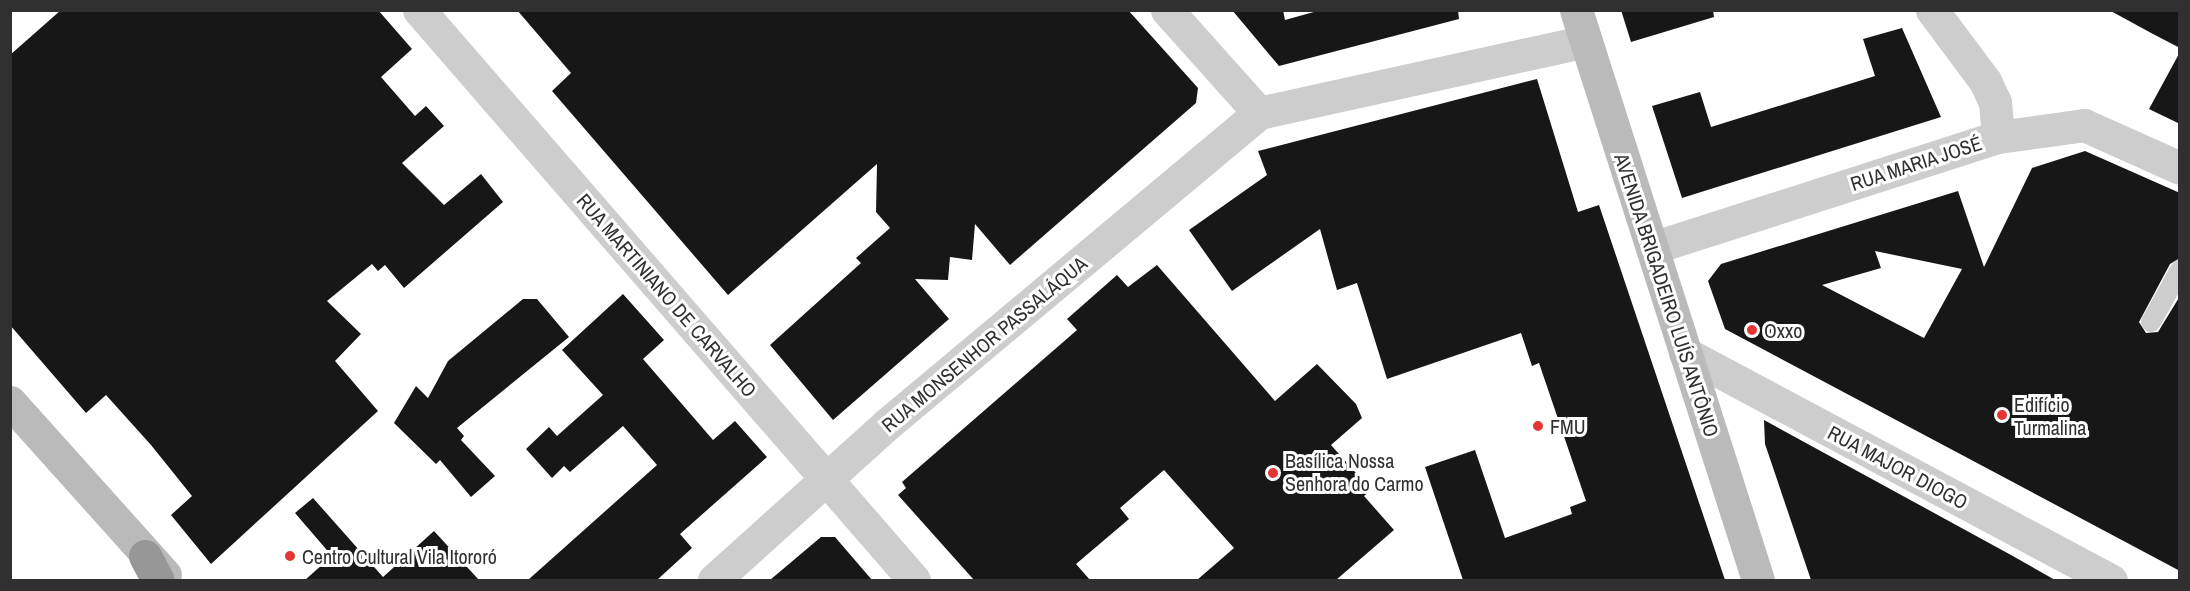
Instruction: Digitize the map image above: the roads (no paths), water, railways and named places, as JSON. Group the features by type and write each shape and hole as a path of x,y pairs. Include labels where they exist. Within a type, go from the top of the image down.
{"main road":[{"name":"AVENIDA BRIGADEIRO LUÍS ANTÔNIO","path":"1581,26 1758,580"},
{"path":"10,402 152,568 171,580"}],"street":[{"name":"RUA MARTINIANO DE CARVALHO","path":"419,10 824,480 914,580"},
{"path":"1167,10 1258,113 1581,26"},
{"path":"1932,10 1985,81 1995,102 1998,137"},
{"name":"RUA MONSENHOR PASSALÁQUA","path":"714,580 824,480 1258,113"},
{"name":"RUA MARIA JOSÉ","path":"1652,248 1998,137 2084,125 2180,168"},
{"name":"RUA MAJOR DIOGO","path":"1685,353 2111,580"}],"lane":[{"path":"2151,322 2180,270"}],"place":[{"name":"Oxxo","path":"1752,330"},
{"name":"Edifício Turmalina","path":"2002,415"},
{"name":"FMU","path":"1538,426"},
{"name":"Basílica Nossa Senhora do Carmo","path":"1273,473"},
{"name":"Centro Cultural Vila Itororó","path":"290,556"}]}
